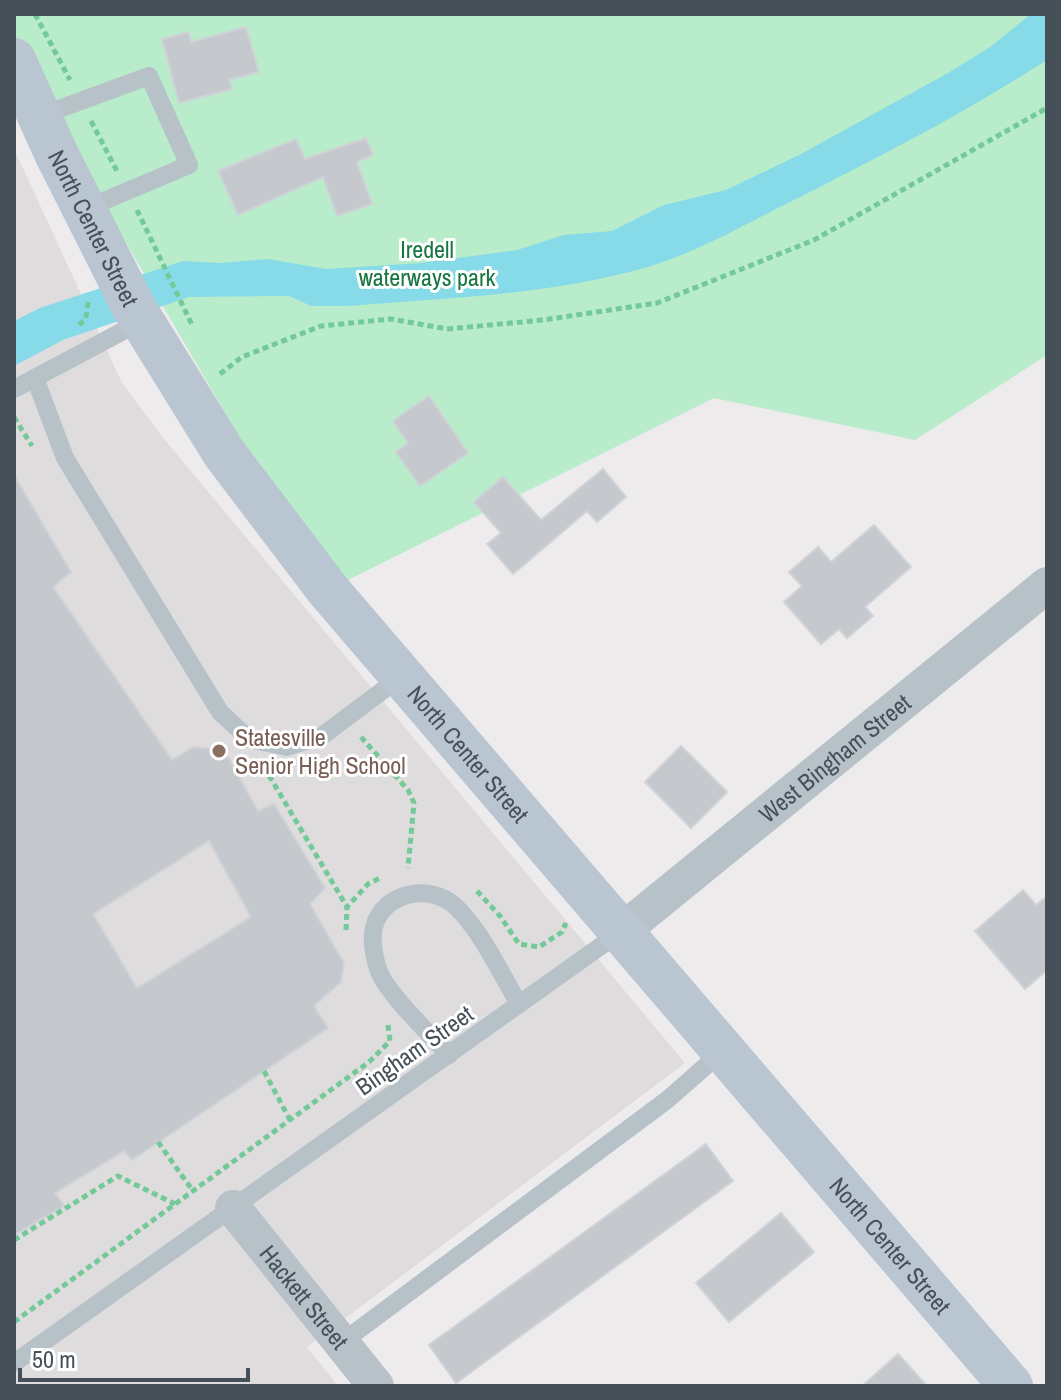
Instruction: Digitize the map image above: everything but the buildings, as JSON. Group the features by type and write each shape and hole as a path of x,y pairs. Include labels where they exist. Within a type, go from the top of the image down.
{"main road":[{"name":"North Center Street","path":"14,60 142,321 224,453 328,590 1011,1386"}],"street":[{"name":"West Bingham Street","path":"622,931 1047,585"},
{"name":"Hackett Street","path":"233,1208 376,1386"}],"lane":[{"path":"40,116 149,76 189,165 85,209"},
{"path":"14,389 142,321"},
{"path":"35,378 65,458 220,712 249,739 287,747 322,736 402,676"},
{"path":"449,1055 379,973 374,954 374,926 379,915 398,898 423,893 453,904 469,923 519,1004"},
{"name":"Bingham Street","path":"14,1363 622,931"},
{"path":"341,1343 667,1100 724,1050"}],"path":[{"path":"220,375 242,357 321,326 391,319 447,329 543,320 657,303 814,240 1047,108"},
{"path":"354,729 408,790 414,803 408,868"},
{"path":"346,938 347,907"},
{"path":"14,1322 369,1062 390,1041 387,1018"},
{"path":"264,1071 290,1120"},
{"path":"158,1142 193,1191"},
{"path":"14,1240 118,1176 175,1204"}],"shaded area":[{"name":"Statesville Senior High School","path":"14,149 122,383 164,439 685,1063 307,1347 338,1386 14,1386"}],"green space":[{"name":"Iredell waterways park","path":"14,14 1047,14 1047,355 915,440 714,398 328,590 14,50"}],"water":[{"path":"1031,14 1047,14 1047,60 889,151 721,237 667,261 611,276 537,290 347,306 311,306 289,296 189,297 63,340 14,366 14,321 40,308 183,261 219,263 268,259 326,269 421,263 517,250 564,235 612,231 664,205 726,190 801,154 948,73 990,47"}],"place":[{"name":"Statesville Senior High School","path":"219,751"}]}
